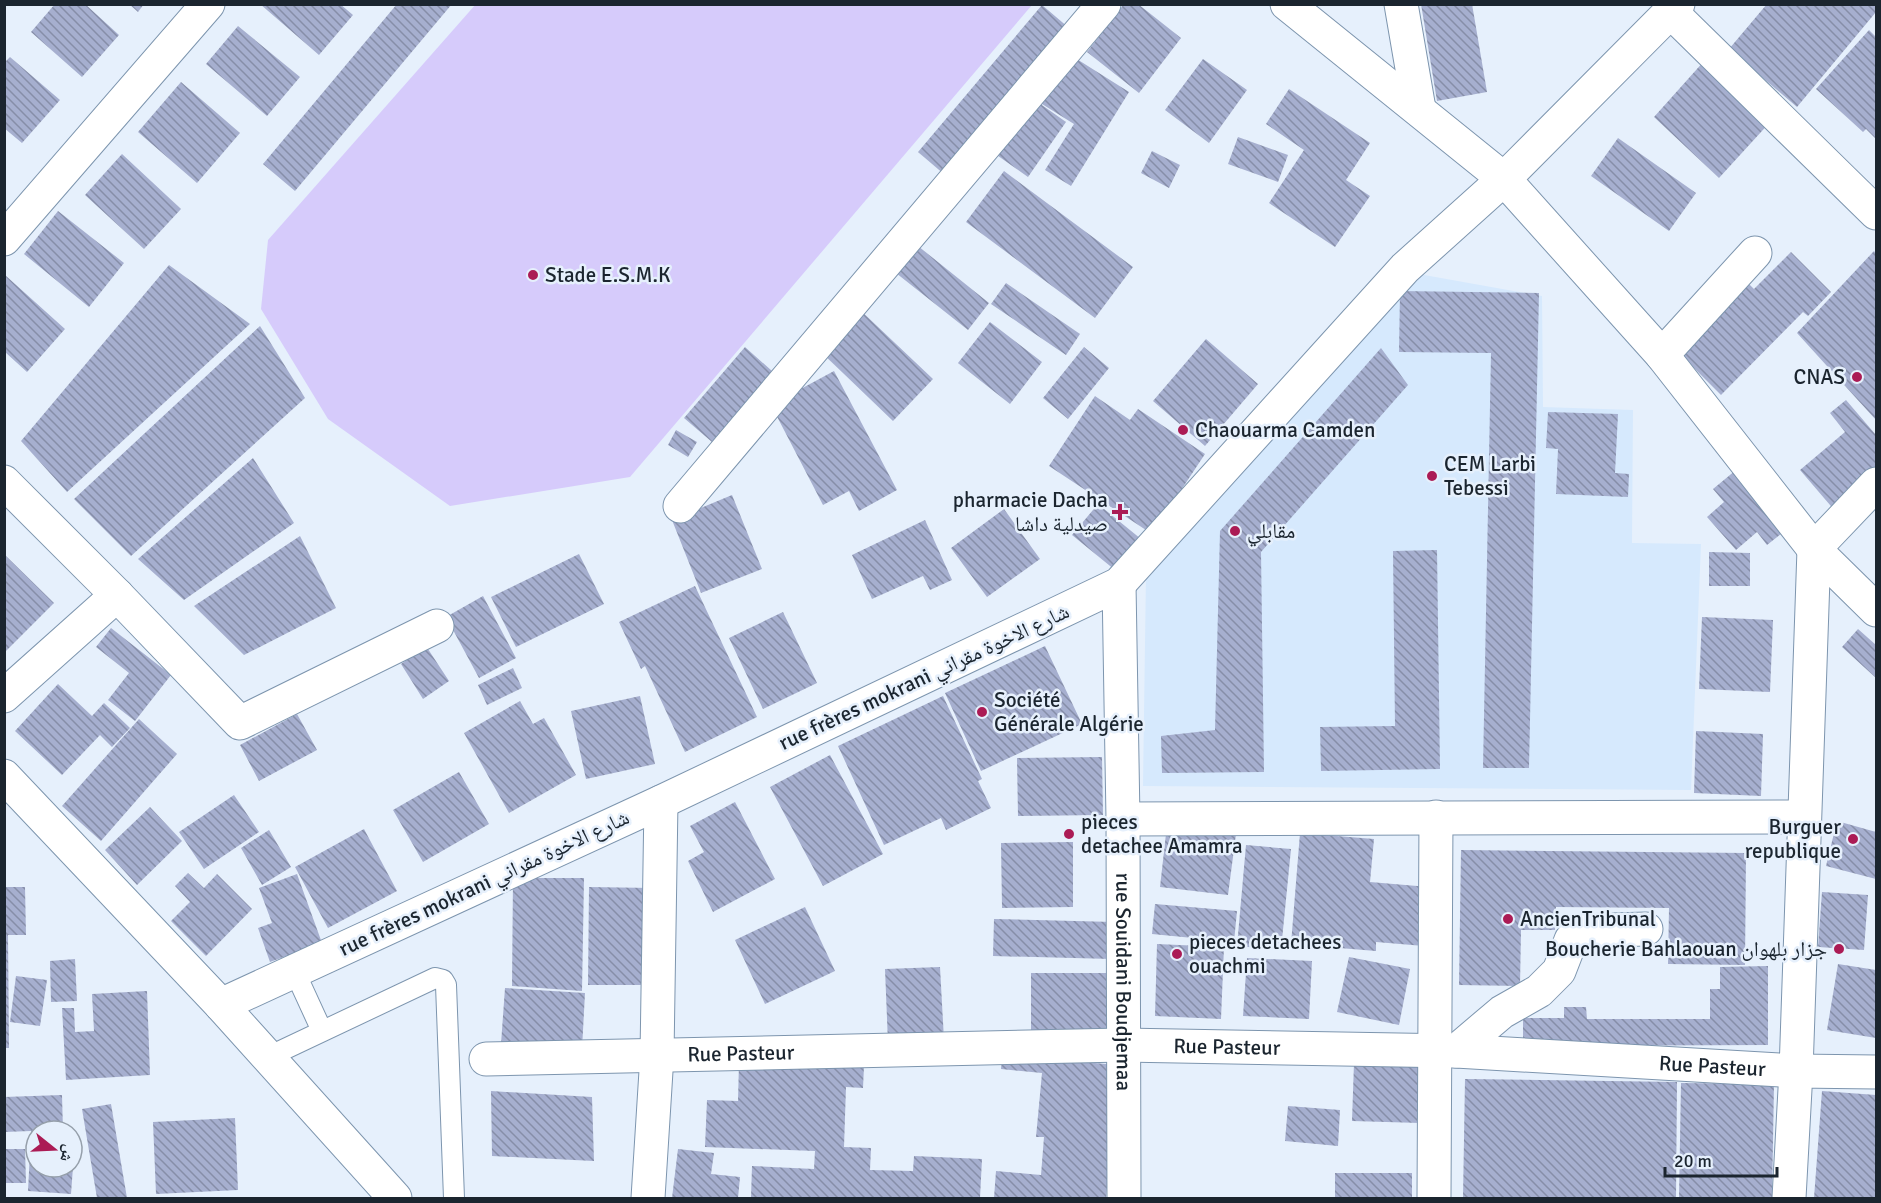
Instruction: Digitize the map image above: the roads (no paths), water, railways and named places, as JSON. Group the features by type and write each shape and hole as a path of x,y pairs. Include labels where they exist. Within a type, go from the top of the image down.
{"street":[{"path":"4,239 208,4"},
{"path":"680,506 1104,4"},
{"path":"1287,4 1504,179 1662,355 1814,549 1876,610"},
{"path":"1401,4 1419,109"},
{"path":"1675,8 1876,213"},
{"name":"rue frères mokrani شارع الاخوة مقراني","path":"221,1005 661,802 1119,585 1405,268 1504,179 1675,8"},
{"path":"1662,355 1755,253"},
{"path":"4,482 240,723 437,626"},
{"path":"1789,1198 1796,1071 1814,549 1876,484"},
{"name":"rue Souidani Boudjemaa","path":"1119,585 1123,819 1124,1198"},
{"path":"4,696 117,595"},
{"path":"4,776 17,803 221,1005 395,1198"},
{"path":"648,1198 657,1056 661,802"},
{"path":"1434,1198 1445,1051 1436,817"},
{"path":"1123,819 1804,818"},
{"path":"1445,1051 1502,1012 1539,991 1558,971 1571,940 1580,931 1646,929"},
{"name":"Rue Pasteur","path":"486,1059 1123,1045 1445,1051 1796,1071 1876,1072"}],"lane":[{"path":"294,970 322,1031"},
{"path":"268,1056 435,978 442,980 446,985 454,1198"}],"place":[{"name":"Stade E.S.M.K","path":"533,275"},
{"name":"CNAS","path":"1857,377"},
{"name":"Chaouarma Camden","path":"1183,430"},
{"name":"CEM Larbi Tebessi","path":"1432,476"},
{"name":"pharmacie Dacha صيدلية داشا","path":"1120,512"},
{"name":"مقابلي","path":"1235,531"},
{"name":"Société Générale Algérie","path":"982,712"},
{"name":"pieces detachee Amamra","path":"1069,834"},
{"name":"Burguer republique","path":"1853,839"},
{"name":"AncienTribunal","path":"1508,919"},
{"name":"Boucherie Bahlaouan جزار بلهوان","path":"1839,949"},
{"name":"pieces detachees ouachmi","path":"1177,954"}]}
